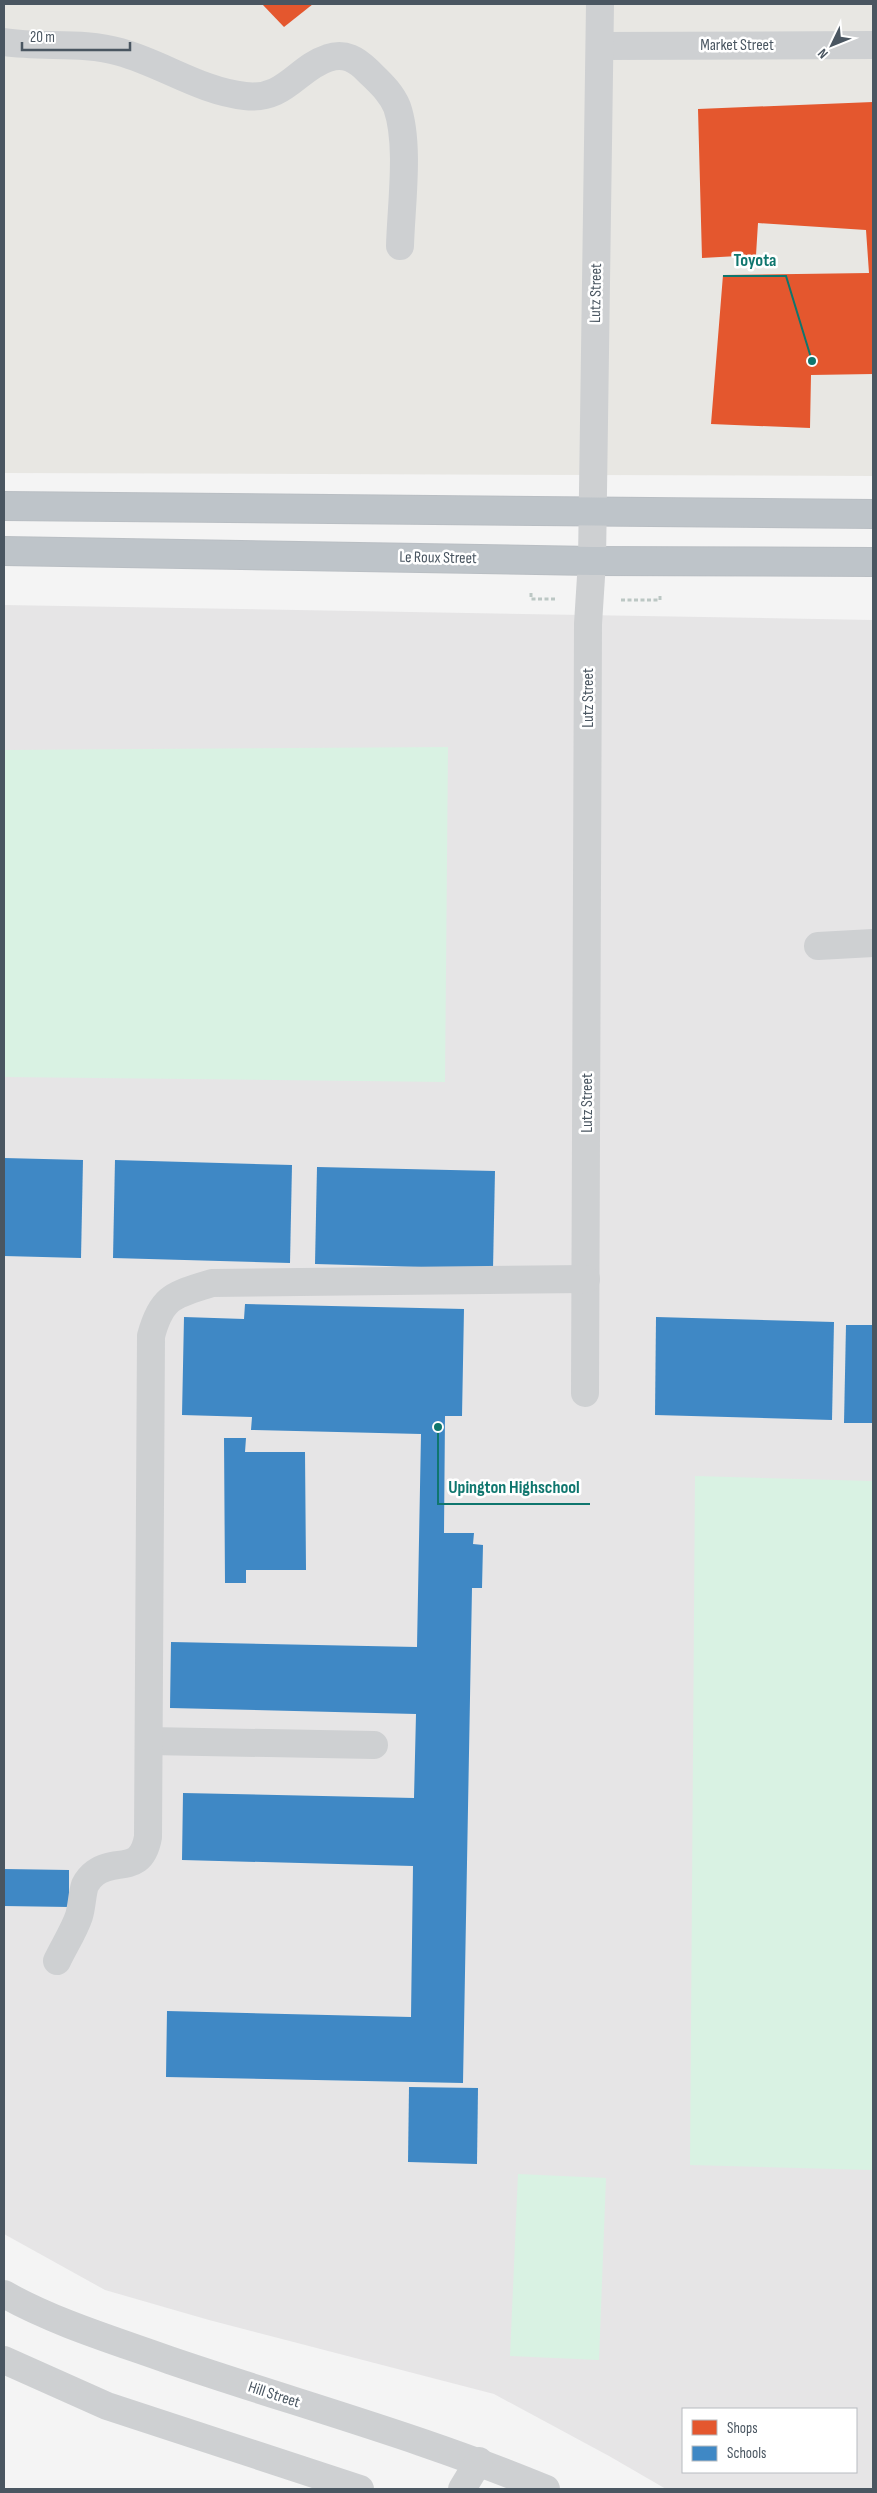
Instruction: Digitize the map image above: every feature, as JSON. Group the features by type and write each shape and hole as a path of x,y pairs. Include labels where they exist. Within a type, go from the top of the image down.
{"highway":[{"path":"4,506 873,514"},
{"name":"Le Roux Street","path":"4,551 592,561 873,562"}],"street":[{"name":"Lutz Street","path":"585,1393 588,624 592,561 600,4"},
{"path":"4,42 26,46 96,46 144,59 218,91 246,96 265,96 277,92 327,58 344,56 355,60 390,94 402,126 400,246"},
{"name":"Market Street","path":"600,46 873,45"},
{"path":"818,946 873,943"},
{"path":"57,1961 79,1917 85,1886 89,1879 104,1868 116,1867 138,1859 145,1851 148,1838 151,1336 157,1315 173,1296 212,1283 586,1278"},
{"path":"149,1741 374,1745"},
{"name":"Hill Street","path":"4,2294 91,2332 240,2384 479,2461 546,2489"},
{"path":"4,2360 107,2406 360,2489"},
{"path":"462,2489 479,2461"}],"shaded area":[{"path":"4,4 873,4 873,476 4,473"},
{"path":"4,605 873,620 873,2489 666,2489 494,2394 209,2320 105,2290 4,2234"}],"green space":[{"path":"448,747 445,1082 4,1077 4,750"},
{"path":"695,1476 873,1481 873,2170 690,2165"},
{"path":"518,2174 606,2178 599,2360 510,2356"}],"building: Shops":[{"path":"262,4 313,4 284,27"},
{"path":"873,102 873,374 811,375 810,428 711,424 723,275 869,273 866,230 758,223 756,255 702,258 698,109"}],"building: Schools":[{"path":"4,1158 83,1160 81,1258 4,1256"},
{"path":"115,1160 292,1165 290,1263 113,1258"},
{"path":"317,1167 495,1171 493,1269 315,1264"},
{"path":"245,1304 464,1309 462,1416 445,1416 444,1533 474,1533 473,1544 483,1545 482,1588 472,1588 463,2083 166,2077 167,2011 411,2017 413,1866 182,1860 183,1793 414,1798 416,1714 170,1708 171,1642 417,1647 421,1434 251,1430 252,1417 182,1415 184,1317 244,1319"},
{"path":"656,1317 834,1322 832,1420 655,1415"},
{"path":"846,1325 873,1325 873,1423 844,1423"},
{"path":"224,1438 246,1438 245,1452 305,1452 306,1570 246,1570 246,1583 225,1583"},
{"path":"4,1869 69,1870 69,1907 4,1906"},
{"path":"409,2087 478,2088 477,2164 408,2162"}],"place":[{"name":"Toyota","path":"812,361"},
{"name":"Upington Highschool","path":"438,1427"}]}
